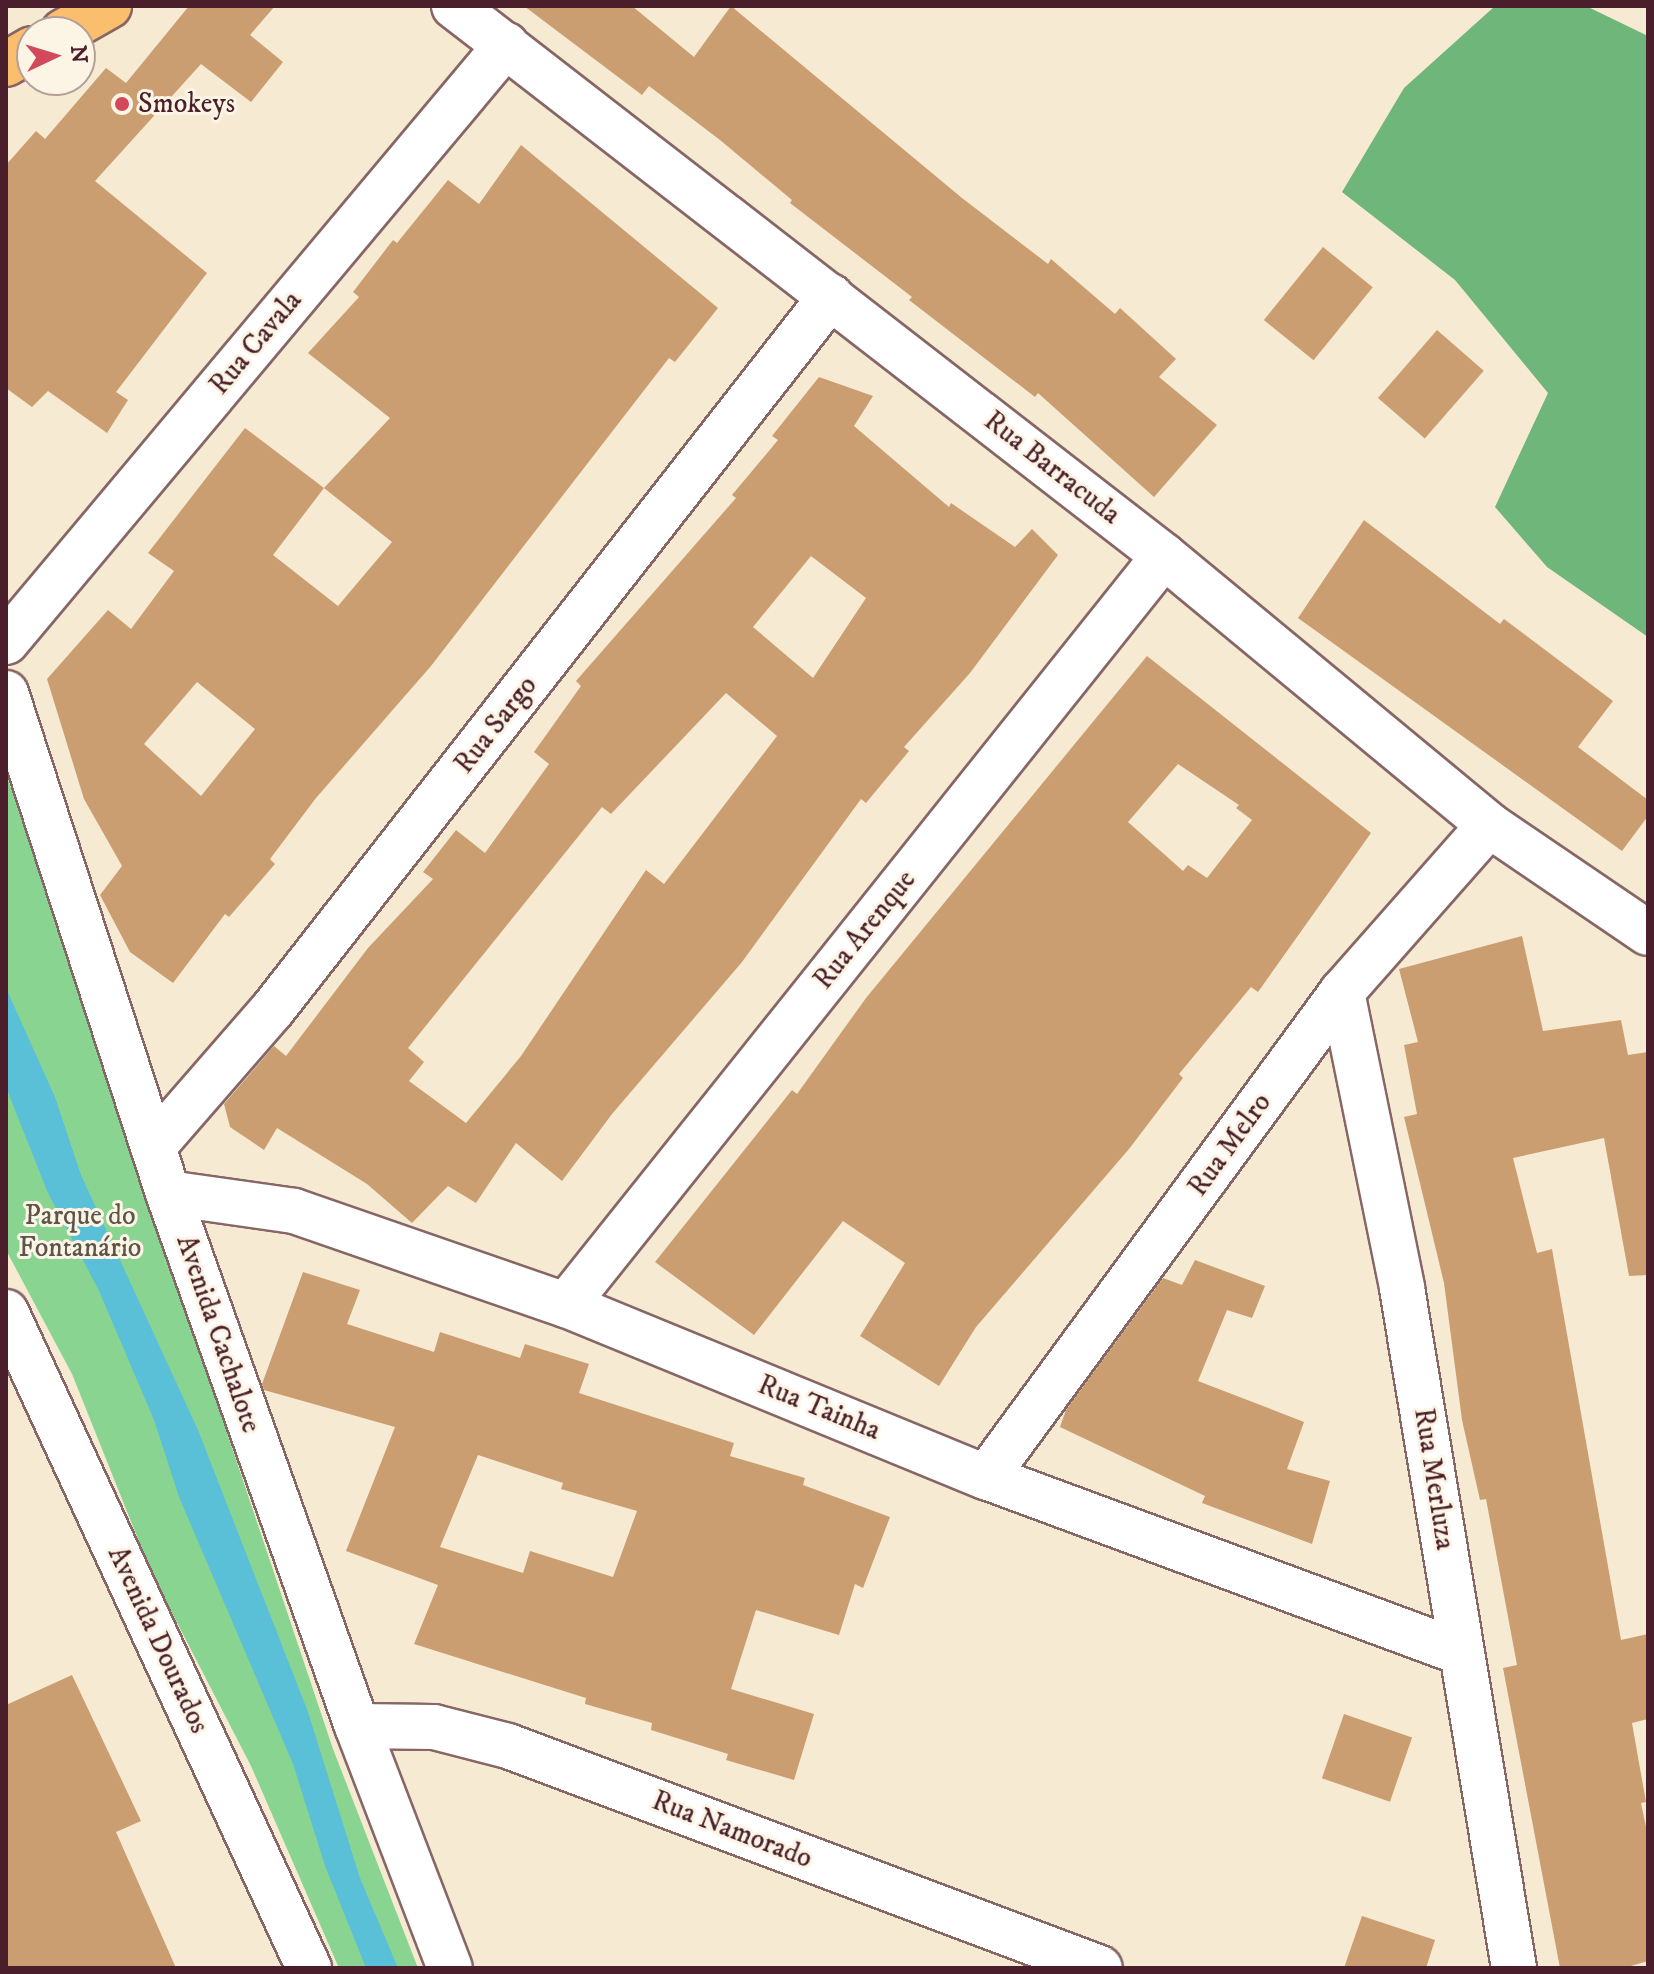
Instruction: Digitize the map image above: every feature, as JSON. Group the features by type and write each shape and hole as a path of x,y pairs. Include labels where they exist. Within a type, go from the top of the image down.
{"main road":[{"path":"91,16 109,6"}],"street":[{"name":"Rua Barracuda","path":"454,6 1164,556 1489,825 1648,933"},
{"name":"Rua Cavala","path":"6,642 506,45"},
{"name":"Rua Sargo","path":"153,1147 273,1009 831,296"},
{"name":"Rua Arenque","path":"566,1305 1164,556"},
{"name":"Avenida Cachalote","path":"6,693 168,1193 357,1726 450,1968"},
{"name":"Rua Melro","path":"986,1477 1342,992 1489,825"},
{"name":"Rua Merluza","path":"1342,992 1402,1288 1514,1968"},
{"name":"Rua Tainha","path":"168,1193 294,1211 566,1305 986,1477 1462,1653"},
{"name":"Avenida Dourados","path":"6,1312 309,1968"},
{"name":"Rua Namorado","path":"357,1726 434,1727 508,1746 1100,1968"}],"green space":[{"path":"1495,6 1586,6 1648,36 1648,637 1547,567 1495,507 1548,393 1455,280 1342,192 1404,88"},
{"name":"Parque do Fontanário","path":"6,773 333,1749 418,1968 339,1968 251,1766 152,1574 72,1374 6,1250"}],"water":[{"path":"6,988 55,1097 81,1175 198,1430 308,1712 360,1878 398,1968 366,1968 325,1866 293,1764 179,1497 154,1420 99,1291 47,1191 6,1087"}],"building":[{"path":"189,6 275,6 250,35 283,62 251,102 201,64 95,181 207,273 116,392 128,400 107,433 48,391 32,407 6,388 6,165 36,131 45,139 82,96 96,96 96,80 106,68 126,83"},
{"path":"524,6 632,6 694,57 731,6 962,198 1048,264 1051,259 1115,314 1120,308 1176,359 1159,377 1217,425 1154,497 1038,393 1035,397 909,300 912,297 790,203 792,200 720,140 649,86 642,95"},
{"path":"521,145 718,308 675,362 669,358 431,666 316,798 270,859 275,864 229,917 225,914 173,983 130,952 100,895 122,866 84,799 47,679 108,610 131,629 174,571 148,553 245,428 324,488 390,418 308,353 359,297 353,292 393,240 397,243 448,180 479,204","holes":["324,488 392,542 338,606 273,555","197,682 255,729 201,796 144,744"]},
{"path":"1323,247 1373,287 1314,360 1264,320"},
{"path":"1437,330 1484,371 1425,439 1378,398"},
{"path":"819,377 873,396 854,426 949,507 951,503 1015,547 1032,529 1058,555 970,673 904,747 909,751 866,803 861,799 742,962 612,1114 562,1181 516,1143 476,1203 448,1186 412,1223 367,1184 277,1128 264,1150 230,1127 224,1104 274,1046 286,1056 368,948 433,879 423,872 456,830 485,853 549,764 534,752 581,686 576,681 736,498 732,495 778,440 772,436","holes":["811,556 866,598 813,678 753,627","726,693 777,736 664,884 646,870 521,1056 466,1123 409,1081 424,1062 408,1048 602,807 611,814"]},
{"path":"1364,520 1500,624 1504,619 1613,701 1578,747 1648,800 1648,816 1622,851 1298,618"},
{"path":"1147,656 1371,833 1258,992 1251,987 1179,1074 1183,1078 1129,1149 976,1327 939,1386 860,1336 905,1263 843,1221 754,1335 655,1262 792,1090 797,1094 866,998","holes":["1178,764 1239,805 1236,808 1252,820 1207,878 1188,865 1183,871 1128,822"]},
{"path":"1522,936 1543,1031 1621,1020 1628,1055 1648,1052 1648,1275 1629,1276 1604,1138 1513,1158 1537,1253 1552,1249 1621,1640 1648,1634 1648,1719 1632,1723 1646,1802 1641,1803 1648,1836 1648,1961 1624,1968 1560,1968 1503,1668 1517,1665 1486,1499 1480,1500 1462,1420 1444,1283 1404,1117 1417,1114 1404,1045 1418,1042 1399,969"},
{"path":"1195,1260 1265,1286 1252,1318 1227,1310 1198,1381 1304,1422 1287,1469 1330,1481 1312,1544 1202,1503 1205,1496 1060,1427 1066,1410 1163,1278 1182,1285"},
{"path":"303,1272 360,1290 347,1324 434,1352 440,1332 520,1358 525,1344 589,1364 579,1393 734,1443 730,1456 805,1478 803,1485 890,1517 863,1588 855,1584 839,1635 756,1610 731,1689 814,1714 794,1780 726,1760 728,1754 651,1730 652,1723 585,1704 586,1698 414,1644 438,1585 346,1551 395,1427 264,1390 262,1384","holes":["478,1455 563,1483 561,1489 637,1511 613,1577 530,1551 523,1573 440,1547"]},
{"path":"72,1675 141,1821 116,1832 176,1968 6,1968 6,1705"},
{"path":"1344,1714 1412,1737 1390,1802 1322,1778"},
{"path":"1362,1916 1435,1940 1426,1968 1344,1968"}],"place":[{"name":"Smokeys","path":"122,104"}]}
